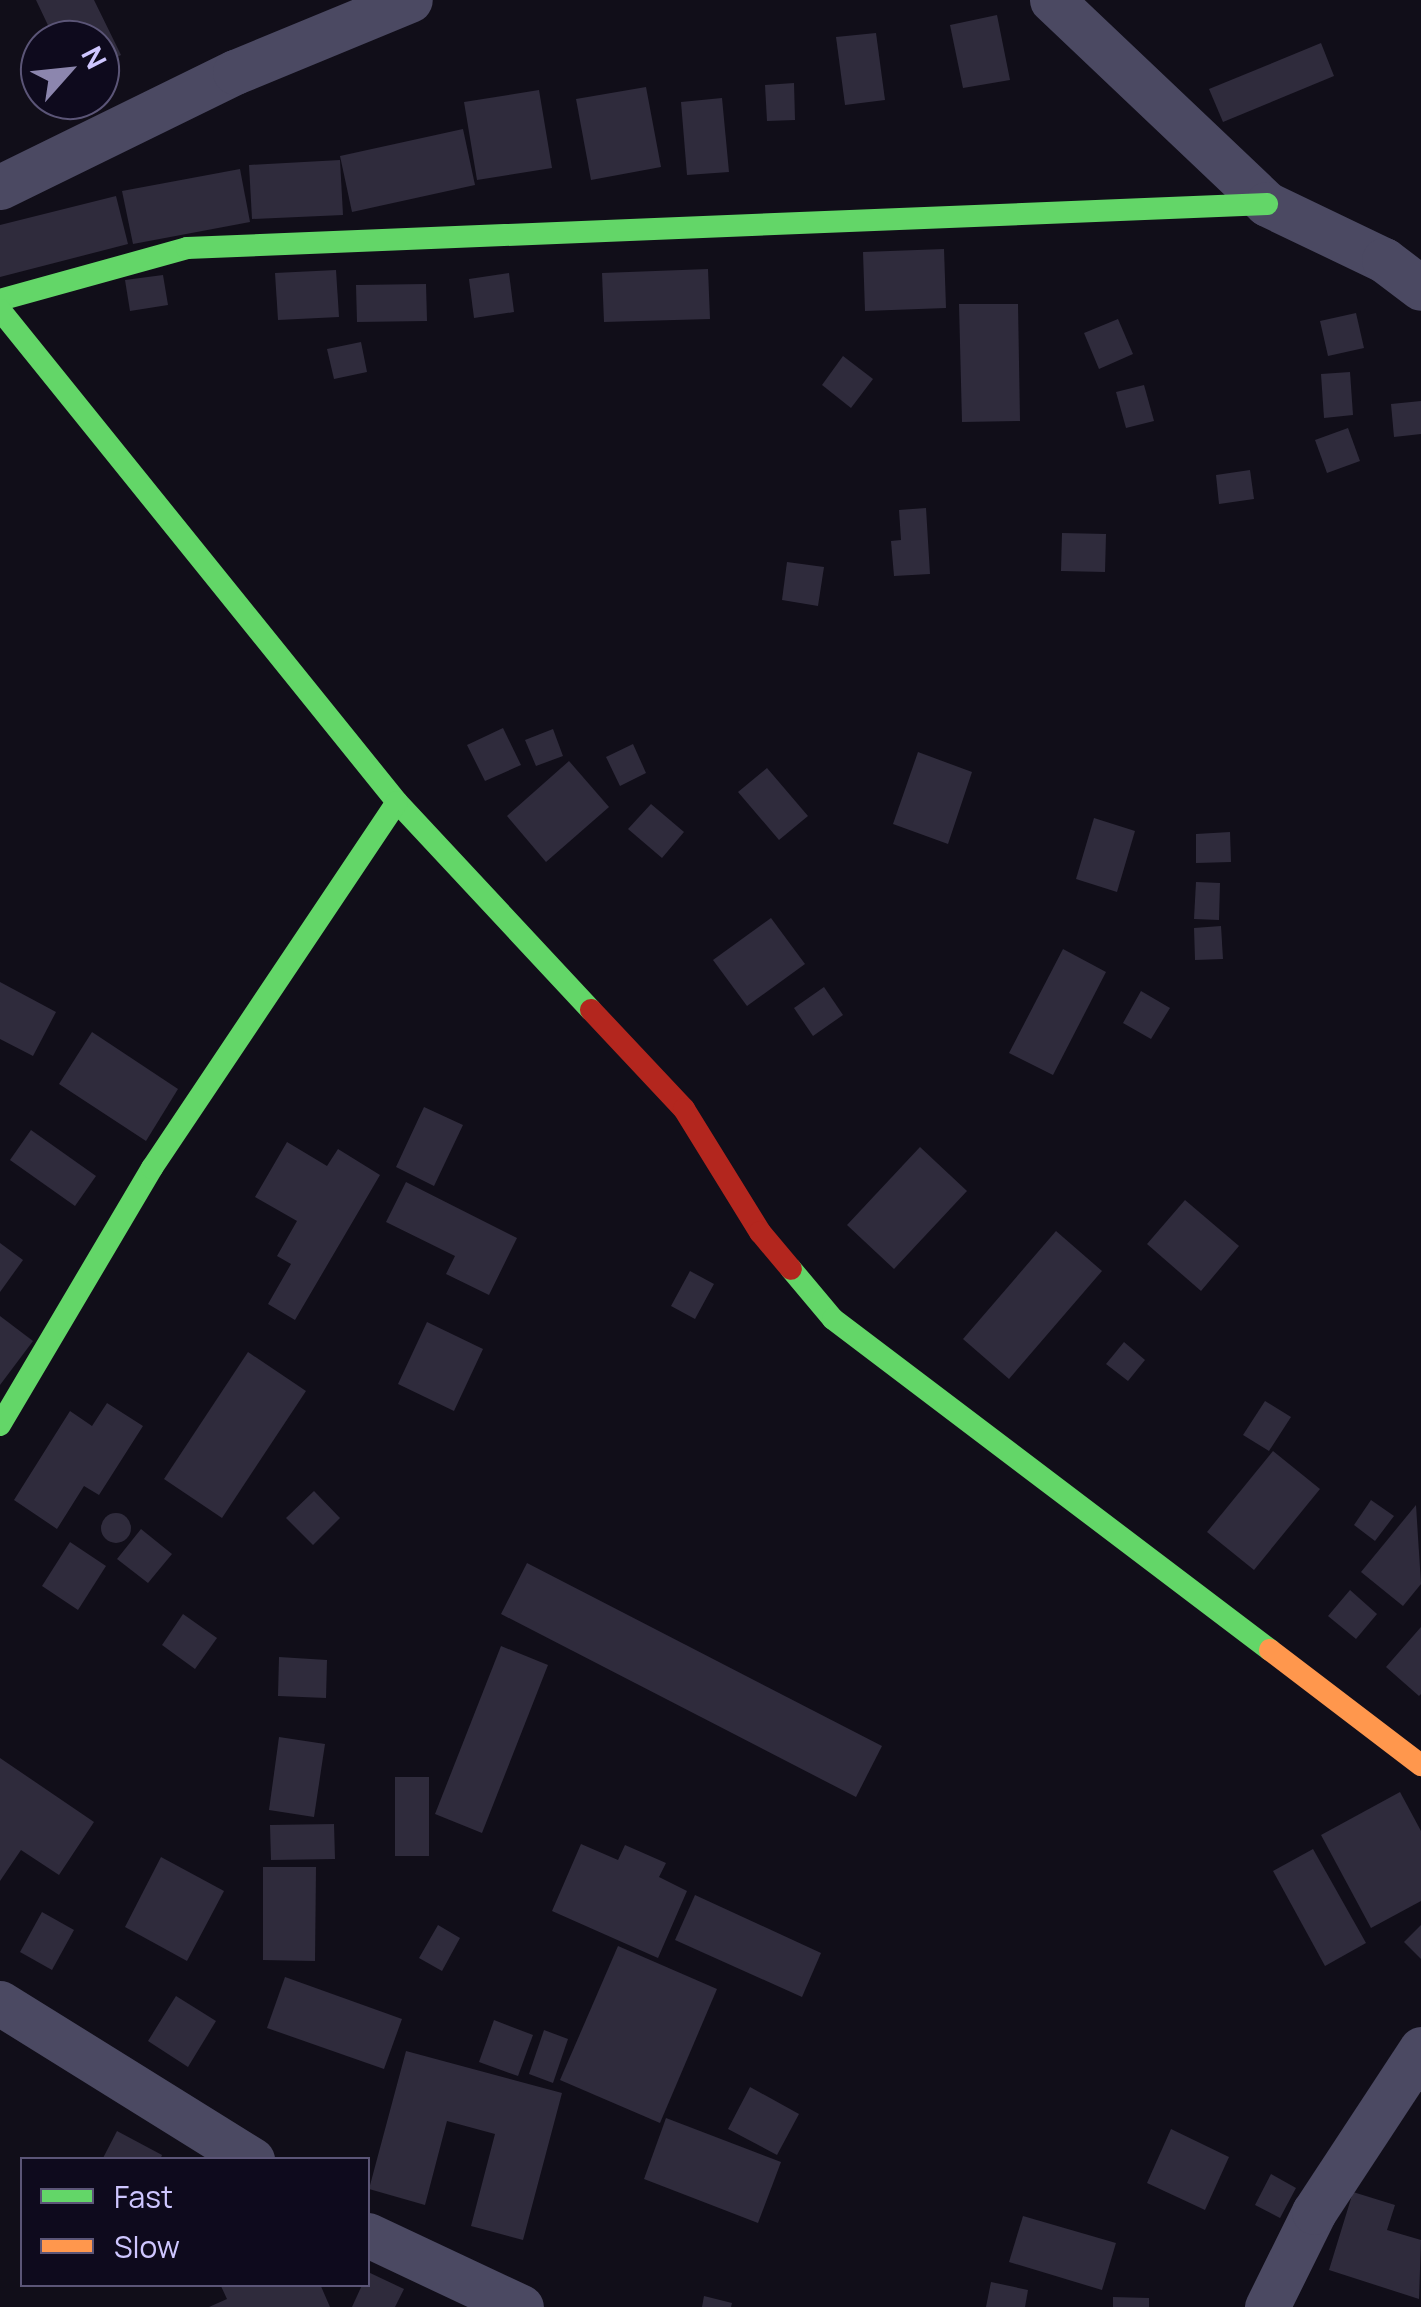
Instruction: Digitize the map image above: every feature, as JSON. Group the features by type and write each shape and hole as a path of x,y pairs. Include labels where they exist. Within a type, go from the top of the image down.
{"main road":[{"path":"0,300 187,248 1267,204"},
{"path":"0,310 397,802 684,1110 760,1232 833,1319 1421,1765"},
{"path":"0,1425 152,1168 397,802"}],"street":[{"path":"0,187 234,72 410,0"},
{"path":"1052,0 1267,204 1384,260 1421,288"},
{"path":"0,2002 247,2157"},
{"path":"1268,2307 1314,2212 1421,2049"},
{"path":"370,2236 522,2307"}],"building":[{"path":"36,0 94,0 104,20 46,20"},
{"path":"997,15 1010,80 963,88 950,25"},
{"path":"876,33 885,100 845,105 836,37"},
{"path":"1321,43 1334,76 1223,122 1209,89"},
{"path":"794,83 795,120 767,121 765,85"},
{"path":"646,87 661,167 591,180 576,99"},
{"path":"539,90 552,168 477,180 464,102"},
{"path":"722,98 729,172 687,175 681,102"},
{"path":"463,129 475,185 352,212 340,156"},
{"path":"340,160 343,215 252,219 249,165"},
{"path":"240,169 250,222 133,244 122,191"},
{"path":"116,196 128,244 0,277 0,225"},
{"path":"944,249 946,308 865,311 863,252"},
{"path":"708,269 710,319 604,322 602,273"},
{"path":"336,270 339,317 278,320 275,273"},
{"path":"509,273 514,312 474,318 469,279"},
{"path":"163,275 168,305 130,311 125,280"},
{"path":"426,284 427,321 357,322 356,285"},
{"path":"959,304 1018,304 1020,421 962,422"},
{"path":"1356,313 1364,348 1328,356 1320,321"},
{"path":"1118,319 1133,354 1099,369 1084,333"},
{"path":"361,342 367,372 334,379 327,349"},
{"path":"843,356 873,379 851,408 822,385"},
{"path":"1350,372 1353,415 1324,418 1321,374"},
{"path":"1144,385 1154,421 1126,428 1116,392"},
{"path":"1421,401 1421,434 1394,437 1391,404"},
{"path":"1348,428 1360,461 1327,473 1315,440"},
{"path":"1250,470 1254,499 1219,504 1216,475"},
{"path":"926,508 930,574 894,576 891,541 901,540 899,510"},
{"path":"1062,533 1106,534 1105,572 1061,571"},
{"path":"787,562 824,567 818,606 782,600"},
{"path":"503,728 521,765 485,781 467,745"},
{"path":"553,729 563,756 536,766 525,740"},
{"path":"633,744 646,773 620,786 606,757"},
{"path":"918,752 972,772 948,844 893,824"},
{"path":"569,761 609,807 546,862 507,816"},
{"path":"767,768 808,816 779,840 738,792"},
{"path":"651,804 684,832 662,858 628,829"},
{"path":"1094,818 1135,831 1117,892 1076,879"},
{"path":"1230,832 1231,862 1196,863 1196,834"},
{"path":"1196,882 1220,883 1219,920 1194,919"},
{"path":"771,918 805,964 747,1006 713,960"},
{"path":"1221,926 1223,959 1195,960 1194,928"},
{"path":"1063,949 1106,972 1053,1075 1009,1053"},
{"path":"0,982 56,1012 33,1056 0,1039"},
{"path":"824,987 843,1015 813,1036 794,1008"},
{"path":"1141,991 1170,1008 1151,1039 1123,1023"},
{"path":"92,1032 178,1089 146,1141 59,1084"},
{"path":"424,1107 463,1125 434,1186 396,1167"},
{"path":"31,1130 96,1176 75,1206 10,1160"},
{"path":"287,1142 327,1166 338,1149 380,1175 295,1320 268,1304 291,1264 277,1256 297,1221 255,1197"},
{"path":"920,1147 967,1191 894,1269 847,1225"},
{"path":"406,1182 517,1238 489,1295 446,1274 455,1256 386,1222"},
{"path":"1185,1200 1239,1246 1201,1291 1147,1244"},
{"path":"1056,1231 1102,1271 1009,1379 963,1339"},
{"path":"0,1243 23,1260 0,1292"},
{"path":"690,1271 714,1284 695,1319 671,1306"},
{"path":"0,1316 33,1341 0,1385"},
{"path":"427,1322 483,1349 454,1411 398,1384"},
{"path":"1124,1342 1145,1360 1128,1381 1106,1364"},
{"path":"248,1352 306,1391 222,1518 164,1479"},
{"path":"1265,1401 1291,1417 1269,1451 1243,1435"},
{"path":"107,1403 143,1426 99,1495 84,1486 57,1529 14,1500 70,1411 92,1426"},
{"path":"1273,1451 1320,1489 1254,1570 1207,1532"},
{"path":"314,1491 340,1518 313,1545 286,1518"},
{"path":"1371,1500 1394,1516 1375,1541 1354,1525"},
{"path":"1416,1505 1421,1584 1403,1606 1361,1572"},
{"path":"116,1513 127,1517 131,1528 127,1539 116,1543 105,1539 101,1528 105,1517"},
{"path":"141,1529 172,1554 148,1583 117,1559"},
{"path":"70,1542 106,1566 78,1610 42,1586"},
{"path":"527,1563 882,1746 856,1797 501,1614"},
{"path":"1350,1590 1377,1614 1356,1639 1328,1616"},
{"path":"183,1614 217,1638 195,1669 162,1645"},
{"path":"1421,1627 1421,1694 1419,1696 1386,1667"},
{"path":"501,1646 548,1665 482,1833 435,1814"},
{"path":"279,1657 327,1660 326,1698 278,1696"},
{"path":"279,1737 325,1744 314,1817 269,1810"},
{"path":"0,1758 94,1822 59,1875 21,1850 0,1881"},
{"path":"395,1777 429,1777 429,1856 395,1856"},
{"path":"1400,1792 1421,1831 1421,1901 1371,1928 1321,1835"},
{"path":"334,1824 335,1859 271,1860 270,1825"},
{"path":"581,1844 618,1860 625,1845 666,1863 659,1877 687,1891 658,1958 552,1911"},
{"path":"1313,1849 1366,1943 1325,1966 1273,1871"},
{"path":"161,1857 224,1891 187,1961 125,1927"},
{"path":"263,1867 316,1867 315,1961 263,1960"},
{"path":"695,1895 821,1953 802,1997 675,1940"},
{"path":"42,1912 74,1930 52,1970 20,1952"},
{"path":"438,1925 460,1938 442,1971 419,1958"},
{"path":"1421,1925 1421,1959 1404,1942"},
{"path":"618,1946 717,1989 660,2123 560,2080"},
{"path":"285,1977 402,2019 384,2069 267,2028"},
{"path":"176,1996 216,2021 188,2067 148,2041"},
{"path":"494,2020 533,2035 518,2076 479,2062"},
{"path":"544,2030 568,2039 553,2083 529,2074"},
{"path":"406,2051 562,2093 523,2240 471,2226 495,2134 447,2121 425,2205 370,2189"},
{"path":"750,2087 799,2114 777,2155 728,2129"},
{"path":"666,2118 781,2162 758,2223 644,2179"},
{"path":"1171,2129 1229,2157 1205,2210 1147,2183"},
{"path":"117,2131 162,2155 161,2157 104,2157"},
{"path":"1271,2174 1296,2188 1280,2218 1255,2205"},
{"path":"1353,2192 1395,2205 1387,2230 1421,2240 1419,2299 1329,2270"},
{"path":"1023,2216 1116,2243 1102,2290 1009,2262"},
{"path":"370,2273 404,2289 395,2307 352,2307 361,2287 370,2287"},
{"path":"991,2282 1028,2290 1025,2307 986,2307"},
{"path":"221,2287 321,2287 330,2307 209,2307 227,2299"},
{"path":"704,2296 732,2303 731,2307 702,2307"},
{"path":"1113,2297 1149,2298 1149,2307 1113,2307"}],"traffic: fast":[{"path":"0,300 187,248 1267,204"},
{"path":"0,310 397,802 591,1010"},
{"path":"0,1425 152,1168 397,802"},
{"path":"791,1269 833,1319 1270,1650"}],"traffic: slow":[{"path":"1270,1650 1421,1765"}],"traffic: jam":[{"path":"591,1010 684,1109 760,1232 791,1269"}]}
